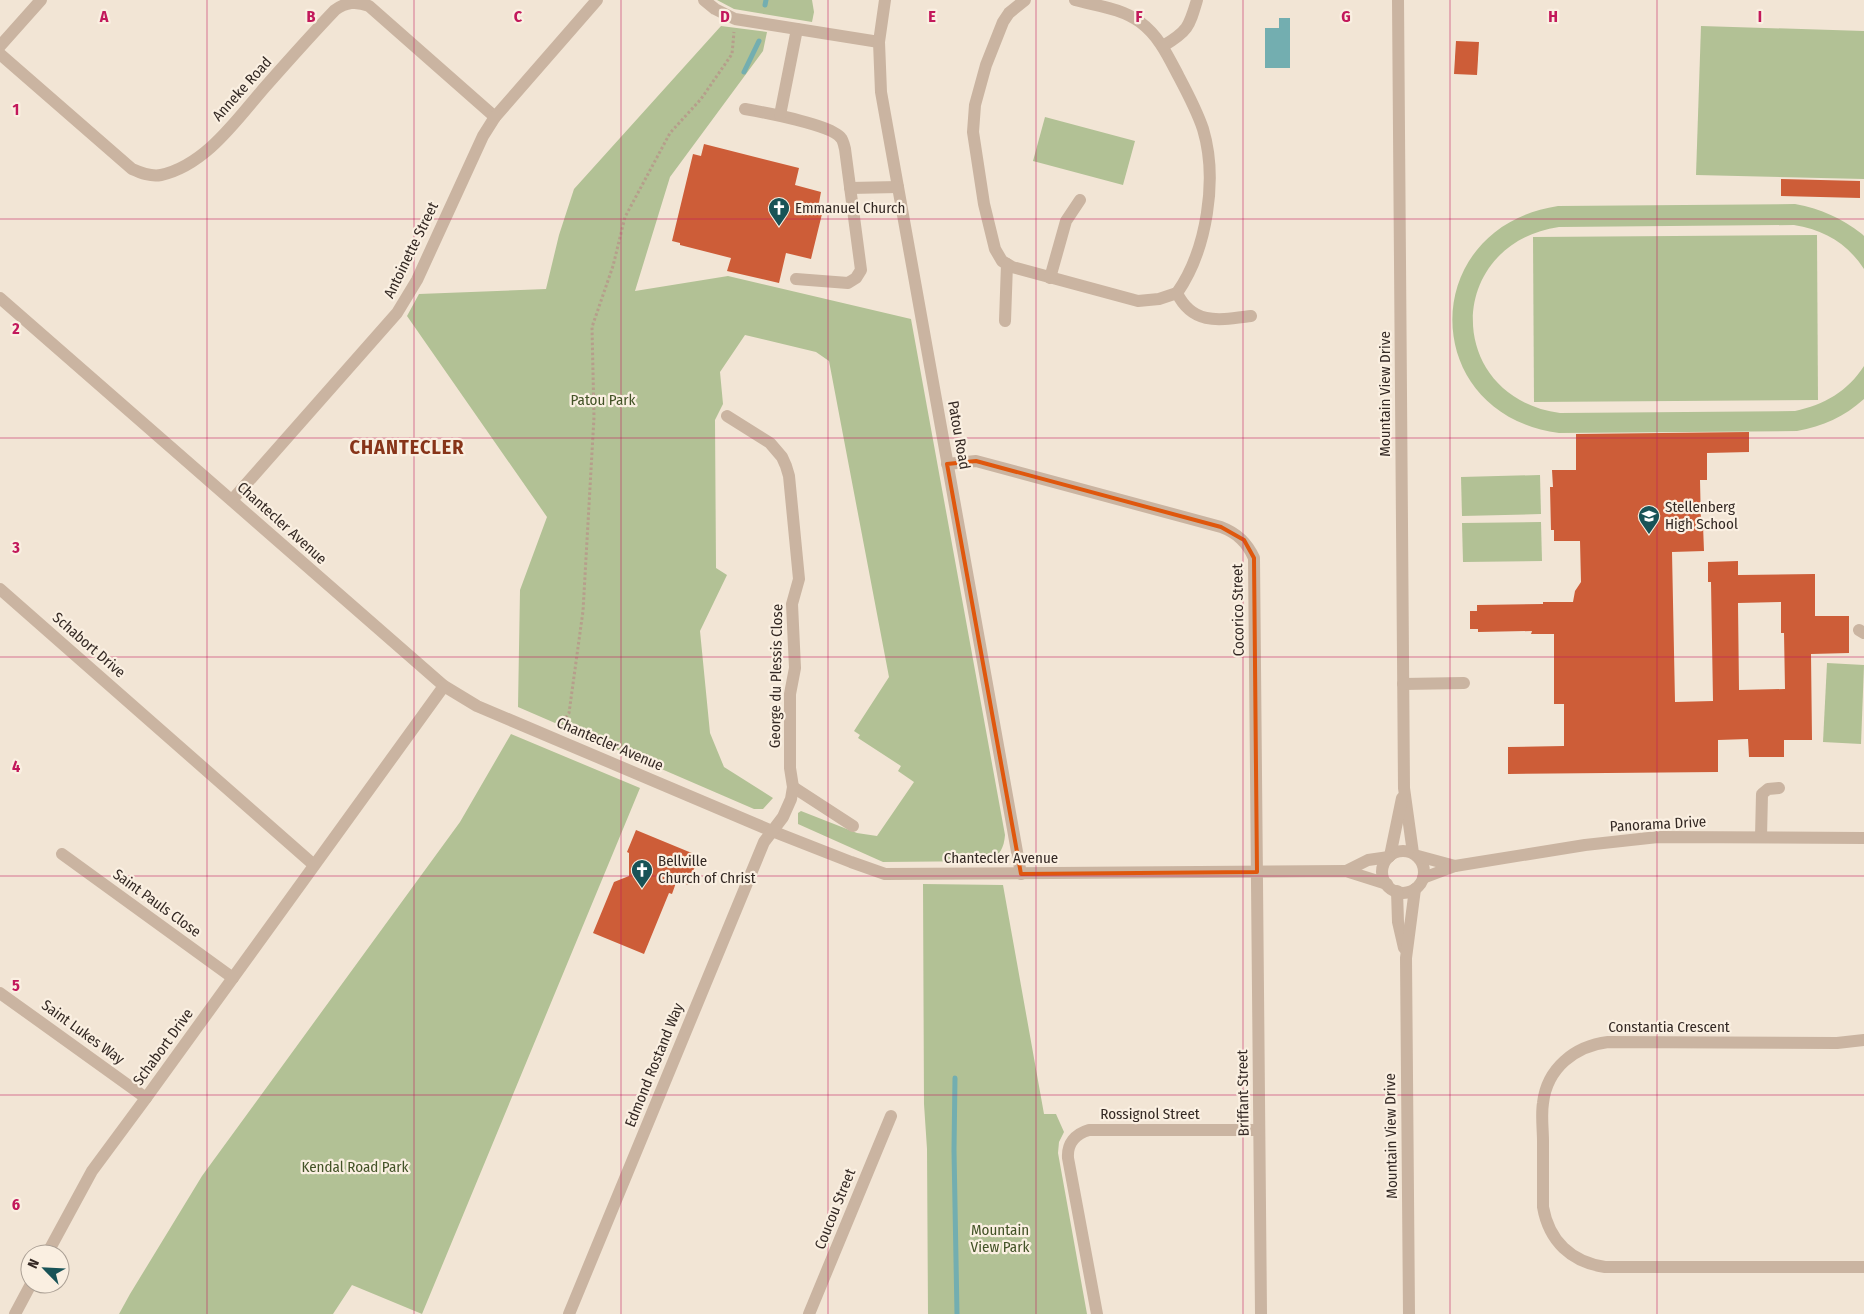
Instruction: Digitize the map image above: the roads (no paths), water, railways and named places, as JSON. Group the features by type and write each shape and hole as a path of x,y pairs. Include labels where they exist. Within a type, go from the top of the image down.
{"street":[{"path":"0,46 41,0"},
{"name":"Antoinette Street","path":"232,500 398,313 417,280 477,150 495,117 597,0"},
{"path":"704,0 715,9 735,19 879,42"},
{"name":"Patou Road","path":"886,0 879,42 881,92 1020,874"},
{"path":"1025,0 1009,13 1003,22 986,65 975,105 973,132 984,204 994,249 998,257 1007,264 1050,278 1138,300 1159,300 1177,293 1194,264 1203,233 1210,183 1209,157 1203,129 1163,46 1144,25 1131,16 1075,0"},
{"path":"1163,46 1184,31 1190,22 1197,0"},
{"name":"Mountain View Drive","path":"1398,0 1404,788 1415,855"},
{"name":"Anneke Road","path":"0,54 132,169 152,176 179,168 196,159 208,149 335,10 348,3 362,3 369,6 495,117"},
{"path":"780,116 797,29"},
{"path":"745,109 780,116 834,132 842,138 860,270 856,278 848,283 796,279"},
{"path":"850,188 898,187"},
{"path":"1050,278 1066,221 1080,200"},
{"path":"1005,321 1007,264"},
{"path":"1177,293 1180,300 1191,311 1206,318 1222,320 1251,316"},
{"name":"Chantecler Avenue","path":"2,304 232,500 444,686 477,706 772,831 857,865 885,874 1346,871 1392,888"},
{"name":"George du Plessis Close","path":"727,416 770,443 782,457 790,476 799,579 792,604 795,668 790,694 790,768 794,787 783,817 772,831"},
{"name":"Cocorico Street","path":"947,464 976,461 1221,527 1244,540 1254,558 1255,568 1257,872"},
{"name":"Schabort Drive","path":"1,591 314,865"},
{"path":"1403,684 1464,683"},
{"name":"Schabort Drive","path":"52,1244 92,1171 444,686"},
{"path":"794,787 854,826"},
{"name":"Mountain View Drive","path":"1389,857 1404,788"},
{"path":"1761,837 1762,794 1768,789 1778,788"},
{"name":"Edmond Rostand Way","path":"569,1314 764,842 772,831"},
{"name":"Panorama Drive","path":"1419,884 1455,866 1586,845 1658,837 1864,838"},
{"path":"1398,851 1415,855 1423,863 1424,871 1419,884 1403,892 1392,888 1383,873 1385,862 1389,857 1398,851"},
{"name":"Saint Pauls Close","path":"62,854 233,978"},
{"name":"Panorama Drive","path":"1415,855 1455,866"},
{"name":"Chantecler Avenue","path":"1346,871 1368,860 1389,857"},
{"name":"Briffant Street","path":"1257,872 1261,1314"},
{"name":"Mountain View Drive","path":"1409,1314 1406,958 1419,884"},
{"name":"Mountain View Drive","path":"1392,888 1406,958"},
{"name":"Saint Lukes Way","path":"0,993 146,1098"},
{"name":"Constantia Crescent","path":"1864,1040 1837,1043 1608,1042 1576,1052 1556,1070 1545,1093 1543,1103 1543,1207 1545,1218 1554,1238 1570,1255 1592,1265 1615,1267 1864,1267"},
{"name":"Coucou Street","path":"809,1314 891,1116"},
{"name":"Rossignol Street","path":"1097,1314 1068,1158 1069,1146 1072,1141 1082,1132 1089,1130 1259,1130"},
{"path":"15,1314 26,1294"}],"water":[{"path":"1279,18 1290,18 1290,68 1265,68 1265,28 1279,28"}],"waterway":[{"path":"765,5 766,0"},
{"path":"744,72 759,41"},
{"path":"955,1078 954,1150 957,1314"}],"place":[{"name":"Emmanuel Church","path":"779,227"},
{"name":"Stellenberg High School","path":"1649,535"},
{"name":"Bellville Church of Christ","path":"642,889"}],"district":[{"name":"CHANTECLER","path":"407,447"}],"park label":[{"name":"Patou Park","path":"603,400"},
{"name":"Kendal Road Park","path":"355,1167"},
{"name":"Mountain View Park","path":"1000,1238"}]}
